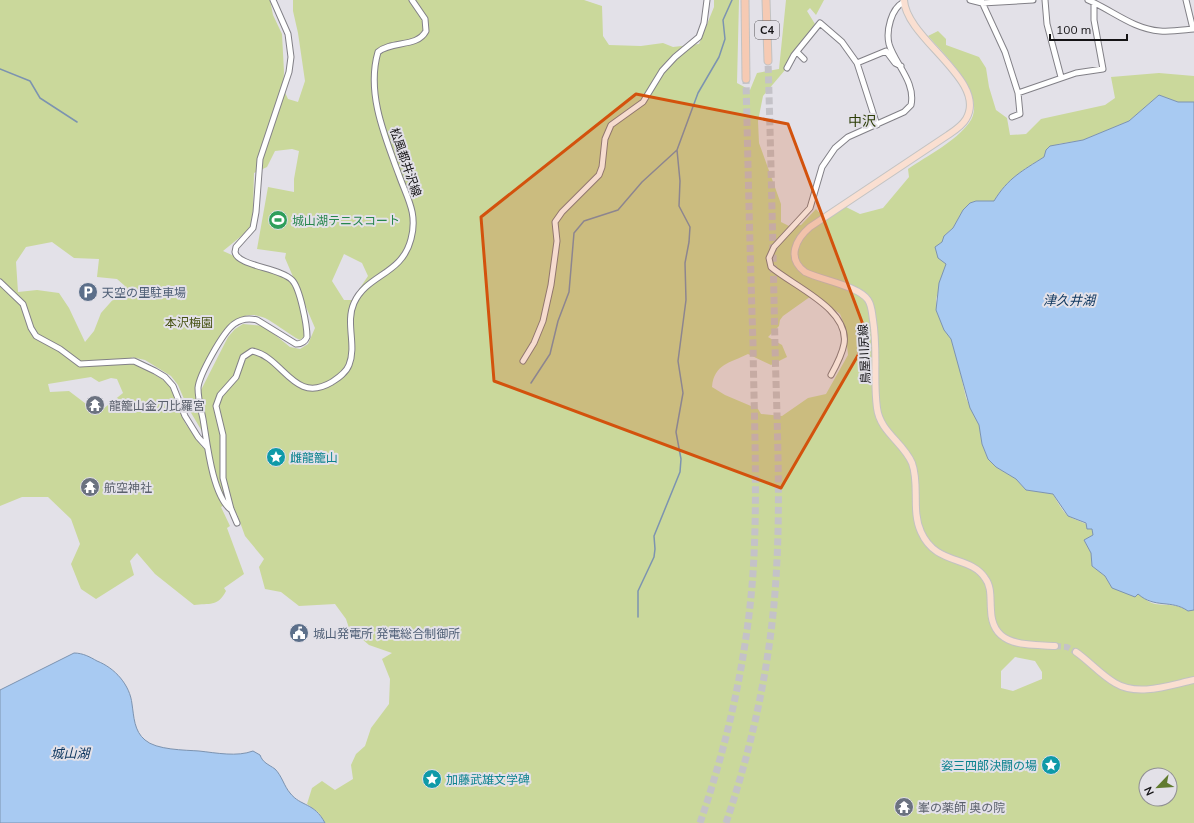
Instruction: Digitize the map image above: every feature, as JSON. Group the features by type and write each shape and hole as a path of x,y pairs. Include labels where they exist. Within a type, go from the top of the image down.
{"highway":[{"name":"C4","path":"745,0 746,79"},
{"name":"C4","path":"766,0 768,61"}],"main road":[{"name":"鳥屋川尻線","path":"904,1 911,21 966,89 971,106 967,118 948,135 810,227 798,239 794,248 795,254 800,268 805,272 862,294 869,302 876,343 876,399 878,416 884,428 906,452 912,465 917,521 923,537 942,555 978,570 985,577 990,589 992,621 1001,636 1009,641 1021,644 1055,646"},
{"path":"1076,652 1114,683 1128,689 1151,689 1194,680"}],"street":[{"name":"松風都井沢線","path":"231,509 225,504 221,494 207,448 198,388 203,374 225,334 239,321 250,318 262,322 296,344 302,344 306,341 307,337 298,292 292,279 281,273 238,258 234,252 236,247 253,228 256,212 260,158 289,72 290,57 288,34 273,0"},
{"name":"松風都井沢線","path":"237,523 231,509 223,478 223,435 216,406 220,395 236,377 243,357 246,353 252,351 262,354 302,387 317,388 338,378 349,366 350,362 350,311 355,300 366,287 401,260 408,247 413,230 411,204 399,176 379,113 375,98 374,85 378,52 384,47 419,38 426,31 426,19 412,0"},
{"path":"523,362 534,343 542,321 551,285 556,241 555,222 562,212 599,175 602,167 605,139 613,122 643,102 648,97 662,71 675,57 699,37 704,23 707,0"},
{"path":"970,0 982,2 1033,0"},
{"path":"1045,0 1047,24 1061,77"},
{"path":"1088,0 1129,22 1153,30 1171,32 1193,29 1186,0"},
{"path":"831,376 844,344 840,321 808,291 797,286 771,267 769,258 778,241 810,208 822,167 835,148 848,137 904,112 911,105 911,95 908,82 889,44 890,26 894,12 904,1"},
{"path":"982,2 1005,52 1018,93 1020,114 1012,118"},
{"path":"1018,93 1061,77 1104,69 1094,20 1094,3"},
{"path":"788,68 797,52 820,23 842,42 857,63 877,125"},
{"path":"857,63 886,51 895,63 901,66"},
{"path":"797,52 804,59"},
{"path":"0,282 23,304 31,328 36,336 60,349 80,364 87,365 108,362 134,361 145,364 165,377 172,386 185,416 207,448"}],"highlighted area":[{"path":"636,94 788,124 868,338 781,488 494,381 481,217"}],"green space":[{"name":"本沢梅園","path":"0,0 270,0 273,15 282,34 284,72 283,88 288,99 298,102 305,81 298,33 293,11 293,0 584,0 602,6 603,36 609,45 641,46 663,43 673,47 699,44 714,7 714,0 739,0 737,83 750,90 757,73 779,69 786,0 824,0 816,15 810,8 807,11 815,24 788,61 785,70 763,96 758,121 759,143 781,204 781,222 789,226 801,225 816,209 826,220 846,207 860,214 883,208 909,177 908,169 957,136 969,123 974,113 973,101 969,89 954,65 928,36 938,31 946,39 946,45 979,57 986,68 989,87 996,110 1007,118 1010,135 1026,134 1041,119 1105,105 1115,98 1111,77 1159,73 1194,76 1194,102 1178,102 1159,95 1129,121 1083,140 1058,144 1046,150 1044,157 1022,171 1010,181 994,201 976,201 970,203 963,210 953,228 944,236 946,266 936,299 937,313 951,339 966,398 979,425 982,444 988,459 996,467 1016,479 1026,490 1053,494 1067,515 1091,528 1093,535 1084,540 1091,553 1092,566 1105,576 1112,588 1136,593 1141,595 1149,602 1155,604 1176,606 1184,608 1188,611 1194,610 1194,823 325,823 319,813 307,804 312,788 322,781 335,790 353,779 351,765 356,754 365,746 371,728 389,704 390,679 382,659 392,653 369,645 349,628 346,619 335,604 299,606 281,592 265,589 259,567 264,559 245,536 237,514 228,503 221,507 230,526 227,528 244,574 224,588 226,591 220,600 209,604 194,605 155,574 137,553 130,561 134,575 96,599 81,589 71,564 80,544 71,519 48,497 22,497 0,506","holes":["292,149 299,151 294,179 294,192 268,187 257,249 286,253 285,258 315,328 308,344 300,349 290,347 264,326 243,324 235,329 228,337 200,392 210,446 202,447 185,423 170,384 147,370 131,357 145,360 171,376 178,385 187,406 203,433 195,387 214,346 231,324 241,318 252,315 265,318 273,322 300,340 305,336 305,322 299,299 296,291 288,280 223,251 250,229 253,210 254,173 267,167 275,151","52,242 74,258 99,259 97,277 117,279 125,286 101,313 94,331 85,342 69,308 59,293 37,290 18,292 16,262 26,247","344,254 362,263 368,276 352,300 344,300 332,281","814,294 840,314 844,324 848,355 826,394 808,398 782,416 761,414 758,409 725,395 712,387 713,379 716,373 724,365 748,354 771,365 787,357 782,345 768,337 779,326 780,320 783,316","91,377 99,382 111,378 117,379 123,393 98,413 69,391 50,392 48,384","1015,657 1035,661 1042,672 1042,679 1013,691 1001,688 1001,671"]}],"water":[{"name":"津久井湖","path":"1159,95 1178,102 1194,102 1194,610 1188,611 1182,607 1157,603 1144,599 1138,594 1135,597 1112,588 1105,576 1092,566 1091,553 1084,540 1093,535 1092,529 1087,529 1086,523 1068,516 1053,494 1026,490 1016,479 996,467 988,459 982,444 979,425 970,408 951,339 944,330 936,310 939,283 946,264 938,258 935,247 942,242 944,236 953,228 963,210 970,203 976,201 994,201 1010,181 1022,171 1044,157 1046,150 1050,146 1083,140 1129,121"},
{"name":"城山湖","path":"74,653 86,656 104,664 110,668 125,684 131,697 134,719 137,728 145,740 156,746 179,750 234,754 253,751 260,755 264,762 275,769 294,797 316,811 325,823 0,823 0,690"}],"waterway":[{"path":"531,383 550,354 558,321 569,292 574,233 584,221 618,210 642,182 677,150 698,93 719,57 725,39 723,20 732,0"},
{"path":"0,69 30,81 40,98 77,122"},
{"path":"638,617 638,591 654,557 654,536 680,472 681,459 676,432 683,393 678,361 686,300 685,263 690,227 679,206 680,181 677,150"}],"tunnel":[{"path":"726,823 736,793 759,702 770,640 776,578 778,462 768,61"},
{"path":"700,823 719,762 735,700 746,637 753,573 755,458 746,79"},
{"path":"1055,646 1067,647 1076,652"}],"place":[{"name":"城山湖テニスコート","path":"278,220"},
{"name":"天空の里駐車場","path":"88,292"},
{"name":"龍籠山金刀比羅宮","path":"95,405"},
{"name":"雌龍籠山","path":"276,457"},
{"name":"航空神社","path":"90,487"},
{"name":"城山発電所 発電総合制御所","path":"299,633"},
{"name":"姿三四郎決闘の場","path":"1051,765"},
{"name":"加藤武雄文学碑","path":"432,779"},
{"name":"峯の薬師 奥の院","path":"904,807"}],"district":[{"name":"中沢","path":"862,121"}]}
